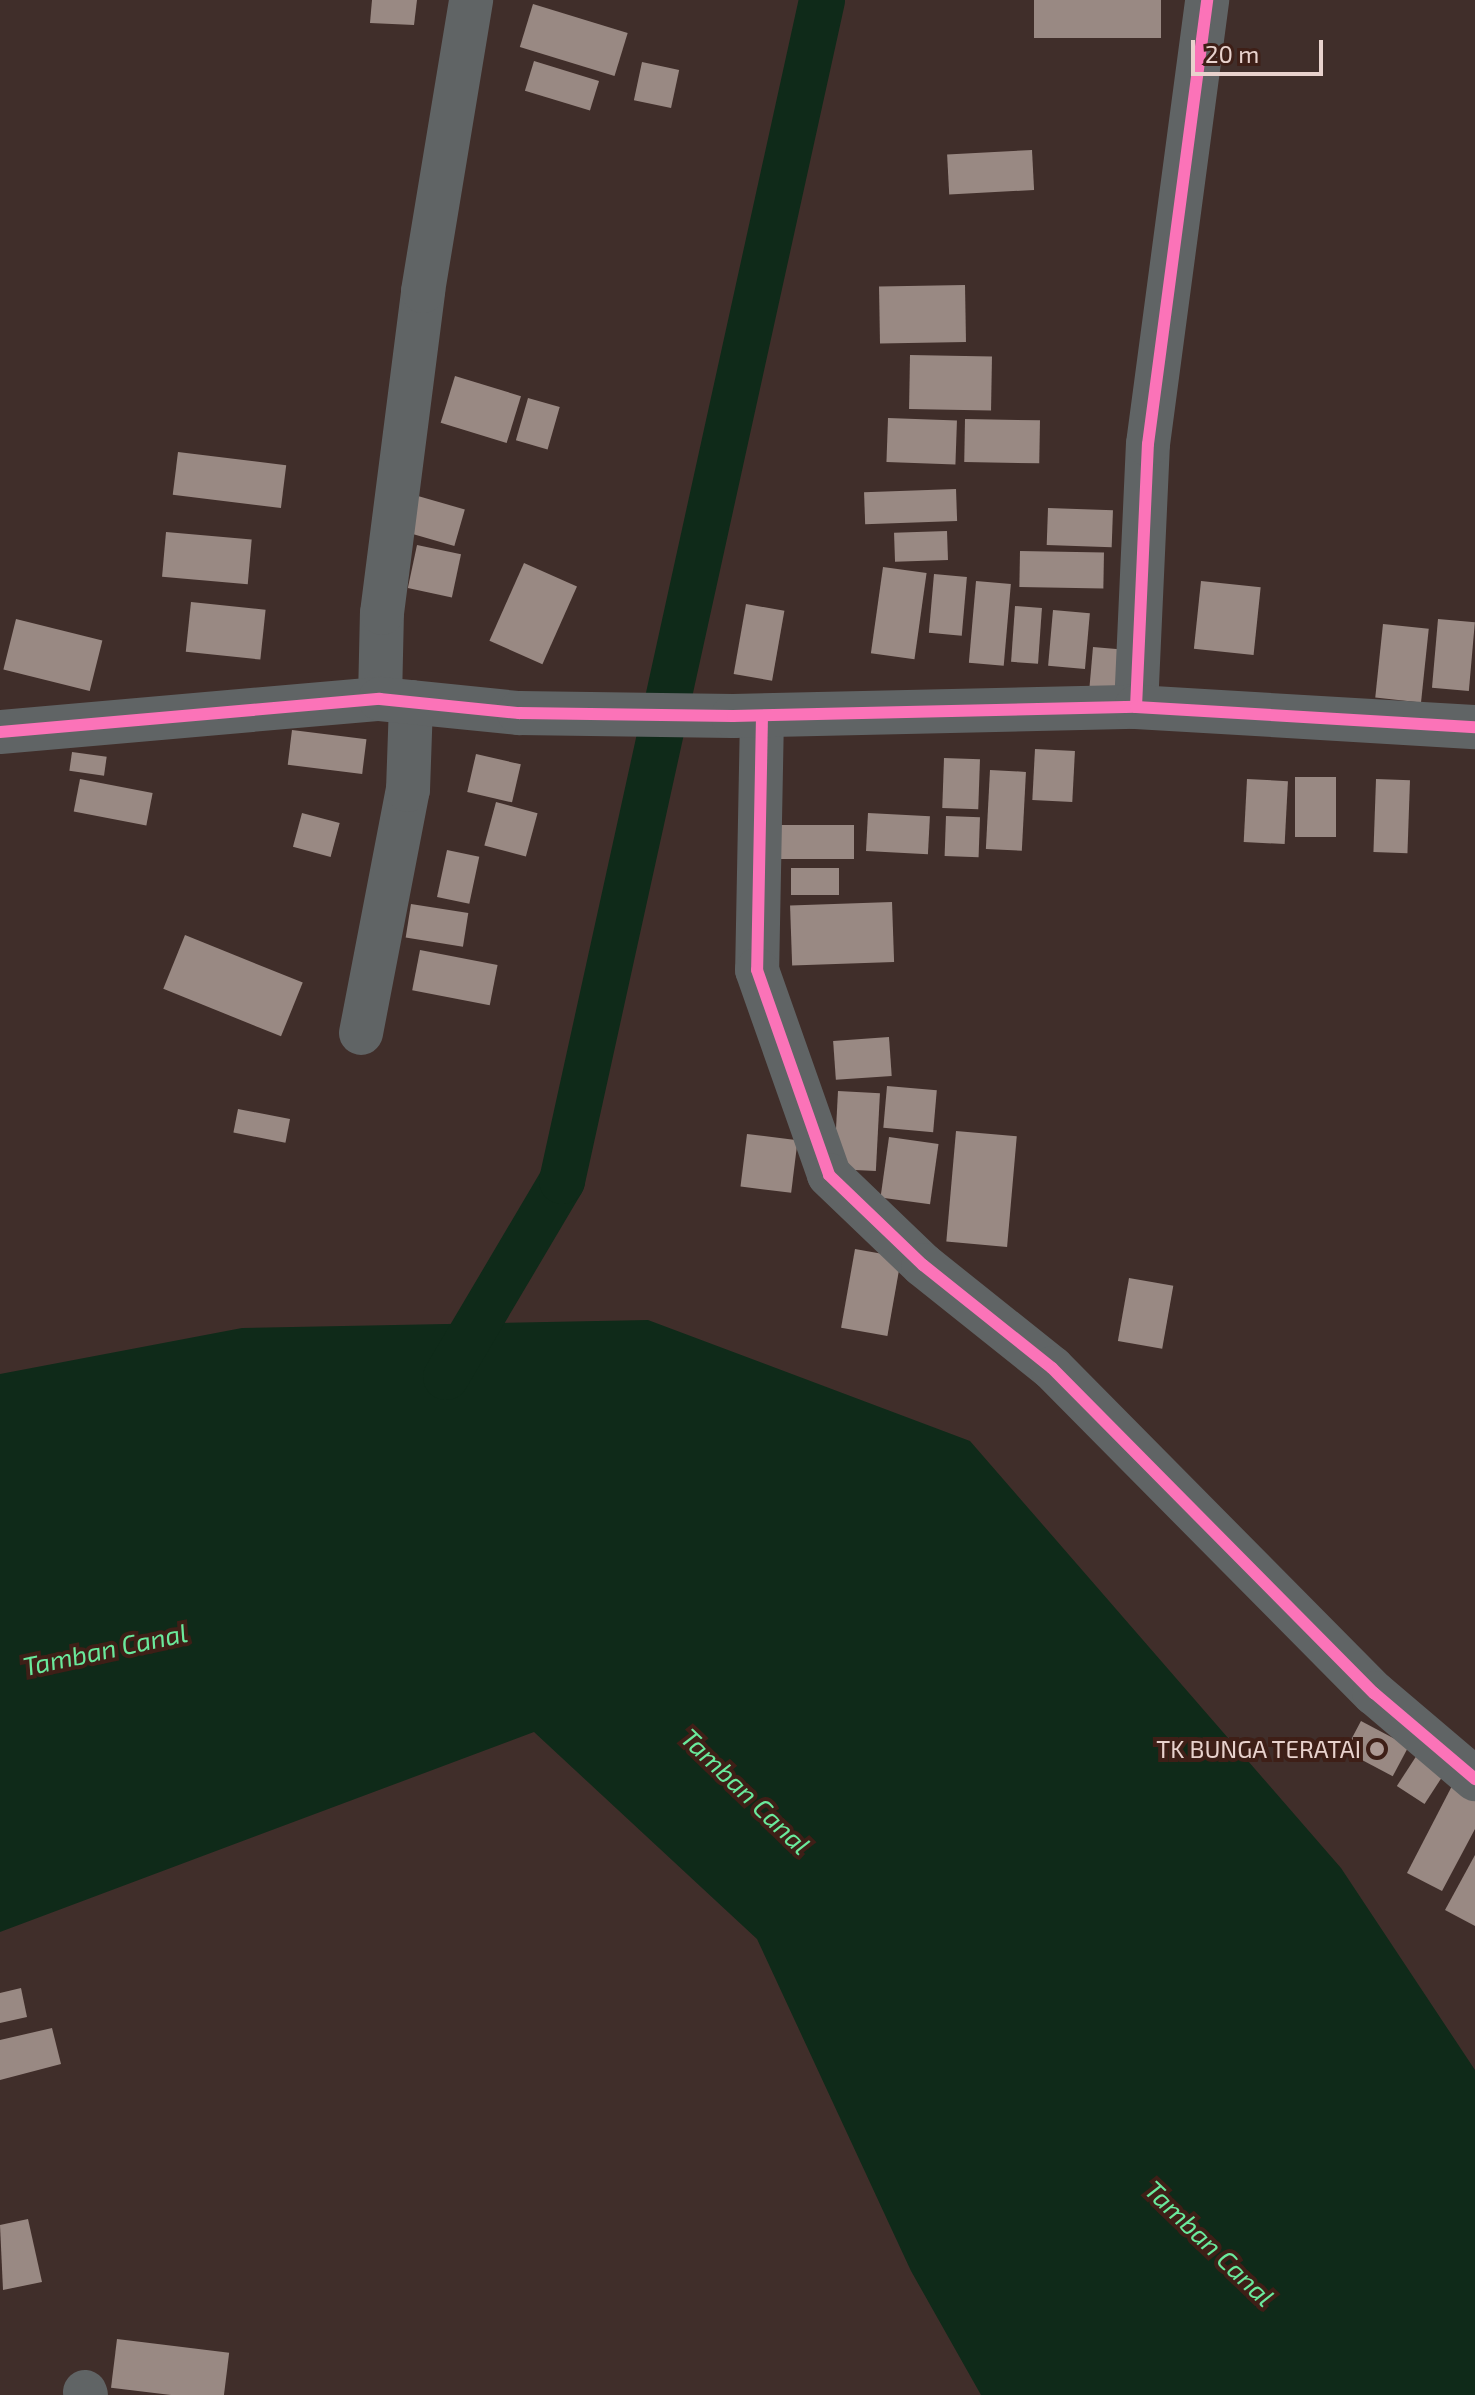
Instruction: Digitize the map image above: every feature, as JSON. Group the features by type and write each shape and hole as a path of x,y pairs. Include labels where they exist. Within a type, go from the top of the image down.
{"street":[{"path":"361,1033 408,790 382,613 423,291 471,0"},
{"path":"1136,707 1148,444 1207,0"},
{"path":"0,732 396,701 519,713 747,716 1136,707 1475,727"},
{"path":"747,716 757,970 829,1175 923,1265 1052,1368 1374,1693 1475,1779"}],"water":[{"name":"Tamban Canal","path":"648,1320 970,1441 1341,1868 1475,2070 1475,2395 981,2395 911,2271 757,1939 534,1732 0,1932 0,1374 242,1328"}],"building":[{"path":"372,0 417,0 414,25 370,23"},
{"path":"1034,0 1161,0 1161,38 1034,38"},
{"path":"533,4 628,33 615,76 520,47"},
{"path":"534,61 599,81 590,111 525,91"},
{"path":"642,62 679,70 671,108 634,100"},
{"path":"1032,150 1034,190 949,194 947,154"},
{"path":"965,285 966,342 880,343 879,287"},
{"path":"910,355 992,356 991,410 909,409"},
{"path":"455,376 521,396 507,443 441,423"},
{"path":"528,398 560,407 548,449 516,440"},
{"path":"888,418 957,420 955,464 886,462"},
{"path":"965,419 1040,420 1039,463 964,462"},
{"path":"178,452 286,465 281,508 173,495"},
{"path":"956,489 957,521 865,524 864,492"},
{"path":"411,494 465,509 454,546 401,531"},
{"path":"1048,508 1113,510 1112,547 1047,545"},
{"path":"947,531 948,560 895,562 894,533"},
{"path":"166,532 252,539 248,584 162,577"},
{"path":"417,545 461,554 452,597 408,588"},
{"path":"1020,551 1104,552 1103,588 1019,587"},
{"path":"524,563 577,587 542,664 489,641"},
{"path":"883,567 927,573 914,659 871,653"},
{"path":"934,574 967,577 962,636 929,633"},
{"path":"976,581 1011,584 1004,666 969,663"},
{"path":"1201,581 1261,587 1254,655 1194,649"},
{"path":"191,602 266,610 260,660 186,652"},
{"path":"746,604 784,611 772,681 734,674"},
{"path":"1015,606 1042,608 1038,664 1011,662"},
{"path":"1053,610 1090,613 1085,669 1048,666"},
{"path":"16,619 102,641 90,691 3,669"},
{"path":"1438,619 1475,622 1469,691 1432,688"},
{"path":"1383,624 1429,629 1421,702 1375,698"},
{"path":"1093,647 1131,650 1127,693 1089,690"},
{"path":"292,730 366,739 362,774 288,765"},
{"path":"1035,749 1075,751 1072,802 1032,800"},
{"path":"72,752 107,757 104,776 69,771"},
{"path":"476,754 521,764 512,802 467,792"},
{"path":"944,758 980,759 978,809 942,808"},
{"path":"990,770 1026,772 1022,851 986,849"},
{"path":"1295,777 1336,777 1336,837 1295,837"},
{"path":"80,779 153,793 146,826 74,811"},
{"path":"1247,779 1288,781 1285,844 1244,842"},
{"path":"1376,779 1410,780 1407,853 1373,852"},
{"path":"496,802 538,813 526,857 484,845"},
{"path":"302,813 340,823 331,857 293,847"},
{"path":"868,813 930,816 928,854 866,851"},
{"path":"946,816 980,817 979,857 945,856"},
{"path":"773,825 854,825 854,859 773,859"},
{"path":"447,850 479,857 469,904 437,897"},
{"path":"791,868 839,868 839,895 791,895"},
{"path":"892,902 894,962 792,966 790,906"},
{"path":"411,904 468,913 463,947 406,938"},
{"path":"185,935 303,983 281,1036 163,989"},
{"path":"420,950 498,965 490,1005 412,990"},
{"path":"889,1037 892,1076 836,1080 833,1041"},
{"path":"887,1086 937,1090 933,1132 883,1128"},
{"path":"838,1091 880,1093 876,1171 834,1169"},
{"path":"238,1109 290,1119 285,1143 233,1133"},
{"path":"956,1131 1017,1136 1007,1247 946,1242"},
{"path":"747,1134 798,1140 791,1193 741,1187"},
{"path":"889,1137 939,1144 930,1204 881,1197"},
{"path":"855,1249 901,1257 887,1336 841,1328"},
{"path":"1129,1278 1173,1286 1162,1349 1118,1341"},
{"name":"TK BUNGA TERATAI","path":"1361,1721 1409,1746 1393,1776 1345,1751"},
{"path":"1417,1755 1445,1773 1425,1804 1397,1786"},
{"path":"1454,1782 1475,1793 1475,1829 1442,1891 1407,1873"},
{"path":"1475,1855 1475,1926 1445,1910"},
{"path":"21,1988 27,2017 0,2023 0,1993"},
{"path":"52,2028 61,2064 0,2080 0,2040"},
{"path":"28,2219 42,2282 3,2290 0,2225"},
{"path":"117,2339 229,2353 224,2395 171,2395 111,2388"}],"waterway":[{"path":"446,1377 562,1181 822,0"}],"cycle path":[{"path":"1136,707 1148,444 1207,0"},
{"path":"0,732 380,699 519,713 733,716 1136,707 1475,727"},
{"path":"762,716 757,970 829,1175 923,1265 1052,1368 1374,1693 1475,1779"}],"place":[{"name":"TK BUNGA TERATAI","path":"1377,1749"}]}
